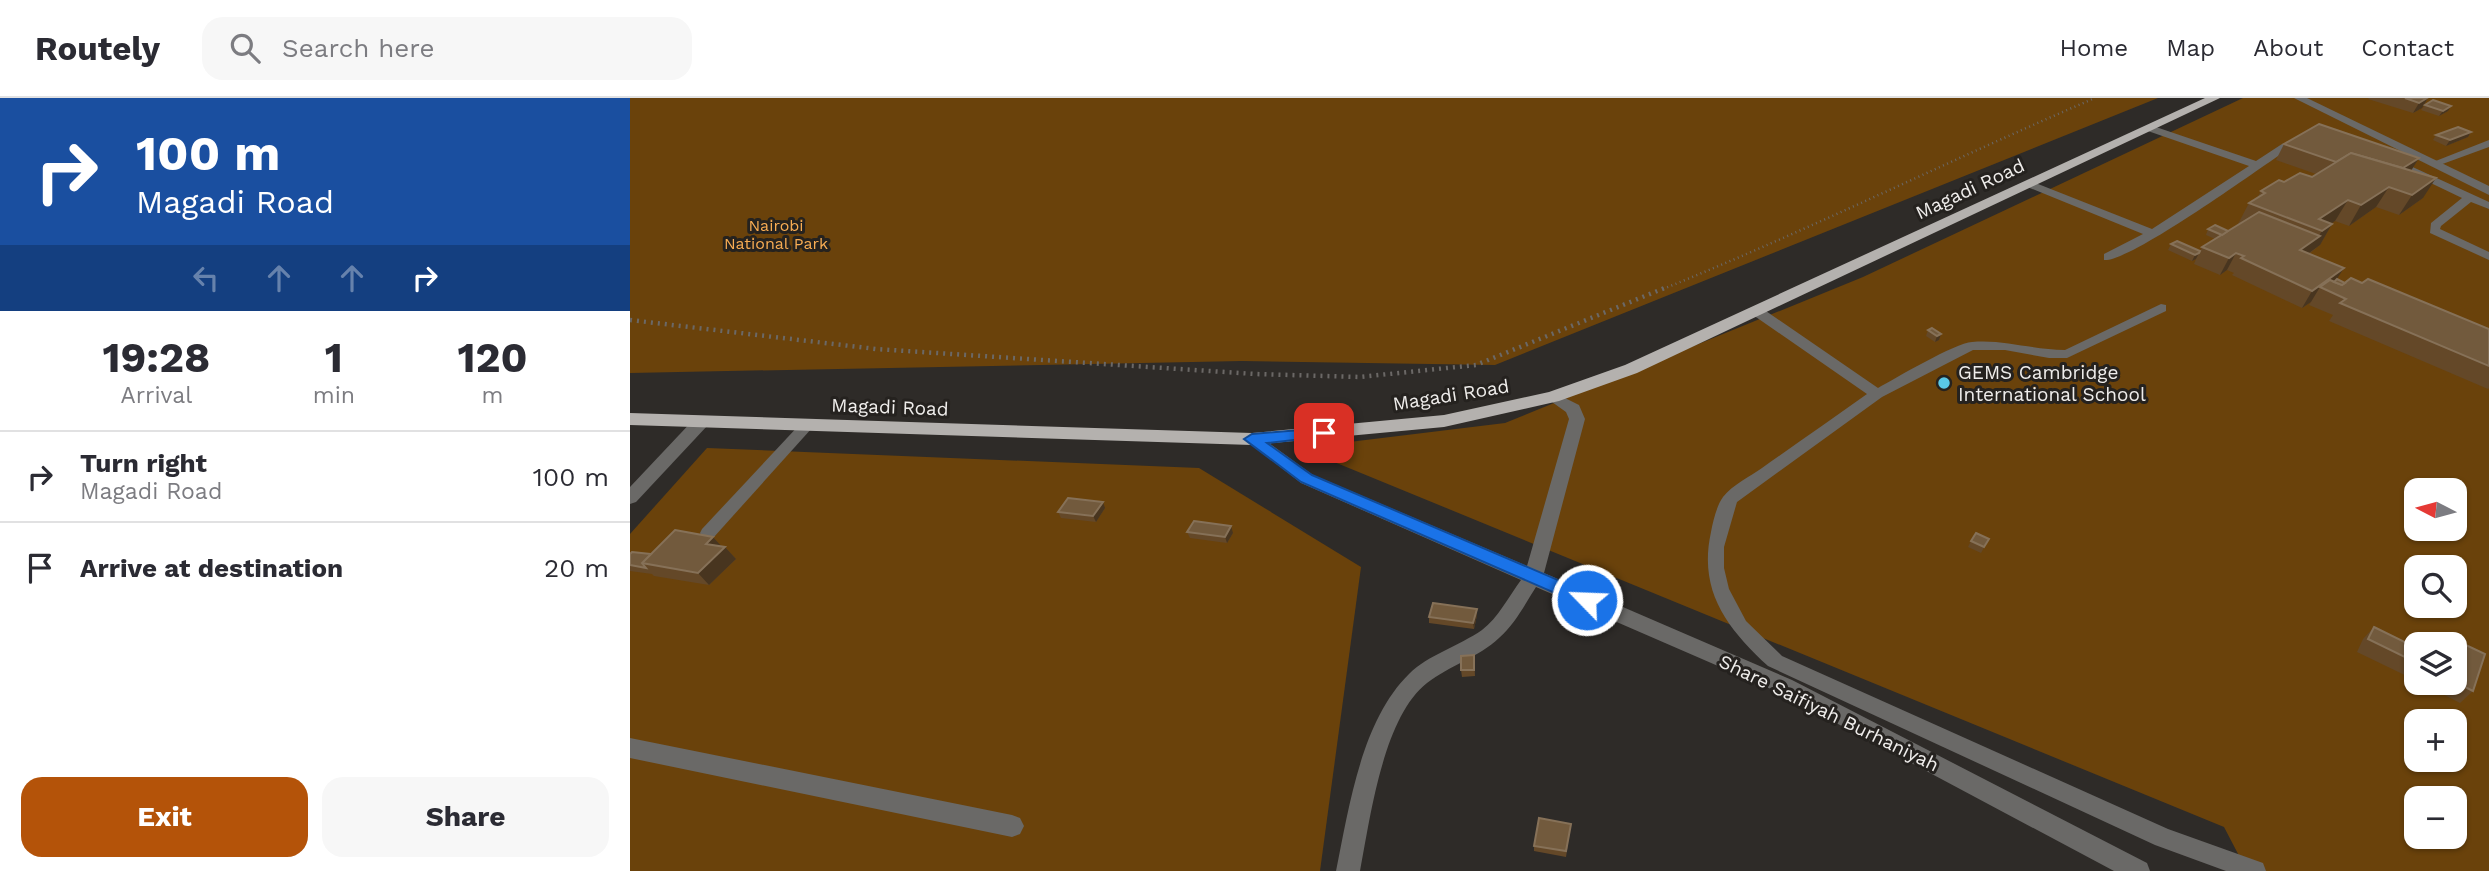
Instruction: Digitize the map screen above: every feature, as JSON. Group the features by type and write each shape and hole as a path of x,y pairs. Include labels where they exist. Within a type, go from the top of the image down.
{"highway":[{"name":"Magadi Road","path":"630,419 1252,439 1444,421 1553,397 1631,369 2214,98"}],"street":[{"path":"2299,98 2489,191"},
{"path":"1348,871 1364,789 1384,730 1399,700 1418,678 1490,635 1500,625 1534,575 1577,419 1573,409 1553,397"},
{"path":"630,498 702,421"},
{"name":"Share Saifiyah Burhaniyah","path":"1252,439 1307,479 1534,575 1785,686 2138,871"},
{"path":"630,748 1012,826"}],"lane":[{"path":"2149,128 2258,165"},
{"path":"2108,257 2153,234 2286,146 2318,138"},
{"path":"2433,164 2489,143"},
{"path":"2383,157 2489,206"},
{"path":"2029,184 2153,234"},
{"path":"2470,197 2435,225 2434,231 2489,256"},
{"path":"2161,308 2067,354 2049,354 2005,346 1970,346 1877,394 1730,499 1720,522 1715,548 1718,584 1726,605 1747,637 1775,661 2163,838 2255,871"},
{"path":"1758,312 1877,394"},
{"path":"708,533 807,425"}],"path":[{"path":"630,320 876,349 1255,374 1360,377 1452,369 1476,365 1766,247 1932,167 2095,98"}],"green space":[{"name":"Nairobi National Park","path":"630,98 2158,98 1495,365 1242,361 630,373"},
{"path":"2243,98 2489,98 2489,871 2247,871 2224,827 1300,448 1505,423 1863,277"},
{"path":"707,448 1199,468 1361,567 1320,871 630,871 630,534"}],"building":[{"path":"2405,98 2427,98 2419,103"},
{"path":"2433,100 2451,106 2443,111 2425,105"},
{"path":"2319,124 2419,158 2403,168 2351,153 2336,162 2284,144"},
{"path":"2458,127 2471,132 2450,140 2436,135"},
{"path":"2351,153 2436,178 2412,195 2389,187 2361,205 2348,200 2319,219 2332,224 2322,231 2249,203 2265,193 2261,191 2279,180 2284,182 2300,173 2312,177"},
{"path":"2259,212 2320,236 2300,250 2344,268 2312,291 2241,258 2244,256 2236,253 2229,258 2202,247"},
{"path":"2215,225 2228,231 2222,235 2208,229"},
{"path":"2177,241 2200,251 2195,255 2171,244"},
{"path":"2351,278 2362,283 2368,279 2489,329 2489,366 2340,303 2346,299 2320,287 2330,280 2342,285"},
{"path":"1932,328 1941,334 1937,336 1928,330"},
{"path":"1068,498 1103,502 1093,516 1058,512"},
{"path":"1194,521 1231,526 1225,537 1187,532"},
{"path":"675,530 713,537 706,544 725,547 698,573 642,563"},
{"path":"1976,533 1989,539 1984,547 1971,541"},
{"path":"632,552 651,554 642,563 646,568 630,565"},
{"path":"1433,603 1477,609 1473,623 1429,617"},
{"path":"2374,627 2404,642 2404,657 2368,639"},
{"path":"2467,646 2485,654 2473,691 2467,688"},
{"path":"1474,655 1474,670 1461,670 1461,656"},
{"path":"1539,818 1571,824 1566,851 1534,846"}],"place":[{"name":"GEMS Cambridge International School","path":"1944,383"}],"route":[{"path":"1324,433 1252,439 1307,479 1587,600"}]}
